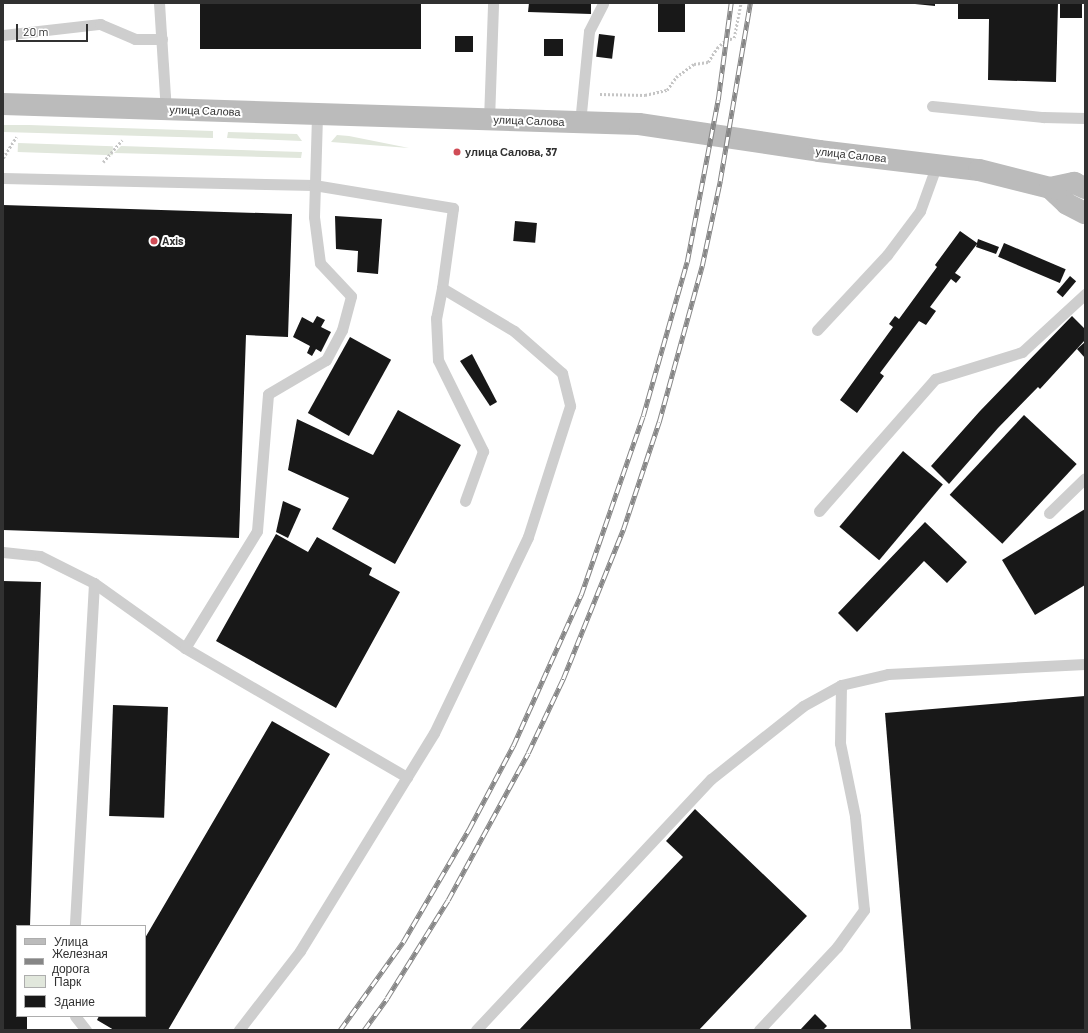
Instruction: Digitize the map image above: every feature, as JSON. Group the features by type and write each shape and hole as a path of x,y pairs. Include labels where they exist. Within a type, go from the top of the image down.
{"street":[{"name":"улица Салова","path":"3,104 639,124 819,151 936,164 1006,175 1050,188 1067,204 1085,213"},
{"name":"улица Салова","path":"1050,188 1074,183 1085,188"}],"lane":[{"path":"159,3 166,110"},
{"path":"489,120 493,3"},
{"path":"580,123 589,31 603,3"},
{"path":"3,35 100,24 135,39 162,40"},
{"path":"932,106 1043,117 1085,118"},
{"path":"185,648 257,530 268,394 326,360 342,330 351,296 320,263 314,218 317,114"},
{"path":"817,330 887,254 920,211 936,164"},
{"path":"3,178 314,186 440,203 453,208 442,288 436,318 438,360 483,451 465,501"},
{"path":"239,1030 300,951 434,733 528,537 570,406 562,373 514,331 442,288"},
{"path":"819,511 935,379 1022,352 1085,294"},
{"path":"1049,513 1085,478"},
{"path":"3,552 40,556 94,583 185,648 407,777"},
{"path":"75,925 94,583"},
{"path":"476,1030 711,779 803,706 841,685 888,674 1085,664"},
{"path":"759,1030 837,947 864,910 855,816 840,743 841,685"},
{"path":"76,1017 86,1030"}],"path":[{"path":"593,93 645,95 667,90 676,77 694,64 708,62 726,40 734,38 741,3"},
{"path":"3,158 16,138"},
{"path":"86,180 122,140"}],"green space":[{"path":"3,125 213,131 213,138 3,132"},
{"path":"228,132 297,134 302,141 227,138"},
{"path":"337,135 349,136 409,148 331,142"},
{"path":"18,143 113,146 113,155 18,152"},
{"path":"121,146 302,152 301,158 114,153"}],"building":[{"path":"200,3 421,3 421,49 200,49"},
{"path":"529,3 591,3 591,14 528,12"},
{"path":"658,3 685,3 685,32 658,32"},
{"path":"905,3 935,3 935,6"},
{"path":"958,3 1058,3 1056,82 988,80 989,19 958,19"},
{"path":"1060,3 1082,3 1082,18 1060,18"},
{"path":"599,34 615,36 612,59 596,57"},
{"path":"455,36 473,36 473,52 455,52"},
{"path":"544,39 563,39 563,56 544,56"},
{"path":"3,205 292,214 288,337 246,335 239,538 3,530"},
{"path":"335,216 382,219 378,274 357,272 358,251 336,249"},
{"path":"515,221 537,223 535,243 513,241"},
{"path":"960,231 977,243 978,239 999,247 996,254 976,247 977,244 955,273 961,277 956,283 951,279 930,307 936,311 926,325 919,321 880,373 884,376 857,413 840,400 893,327 889,324 895,316 899,319 937,267 935,265"},
{"path":"1004,243 1066,269 1060,283 998,257"},
{"path":"1070,276 1076,281 1063,297 1057,292"},
{"path":"317,316 325,320 321,327 331,332 321,352 316,349 312,356 307,353 310,346 293,337 302,317 313,323"},
{"path":"1072,316 1085,329 1085,340 1040,389 1038,387 998,428 949,484 931,466 980,411"},
{"path":"350,337 391,360 349,436 308,413"},
{"path":"1085,342 1085,358 1077,349"},
{"path":"472,354 497,402 490,406 460,361"},
{"path":"398,410 461,445 395,564 332,529 349,498 288,470 297,419 373,455"},
{"path":"1024,415 1077,464 1002,544 950,495"},
{"path":"903,451 943,484 879,560 839,527"},
{"path":"283,501 301,509 288,538 276,532"},
{"path":"1085,509 1085,585 1035,615 1002,560"},
{"path":"925,522 967,562 947,583 924,561 857,632 838,613"},
{"path":"276,534 308,552 317,537 372,568 369,575 400,592 336,708 216,641"},
{"path":"3,581 41,582 30,925 16,925 16,1017 27,1017 27,1030 3,1030"},
{"path":"1085,696 1085,1030 911,1030 885,713"},
{"path":"113,705 168,707 164,818 109,816"},
{"path":"272,721 330,754 168,1030 114,1030 97,1020 98,1017 146,1017 146,936"},
{"path":"695,809 807,916 699,1030 519,1030 683,857 666,841"},
{"path":"815,1014 827,1026 823,1030 800,1030"}],"railway":[{"path":"340,1030 403,942 469,829 513,746 581,595 643,416 687,262 718,100 731,3"},
{"path":"364,1030 387,998 448,900 528,753 563,679 623,530 659,422 702,266 720,181 750,3"}],"place":[{"name":"улица Салова, 37","path":"457,152"},
{"name":"Axis","path":"154,241"}]}
